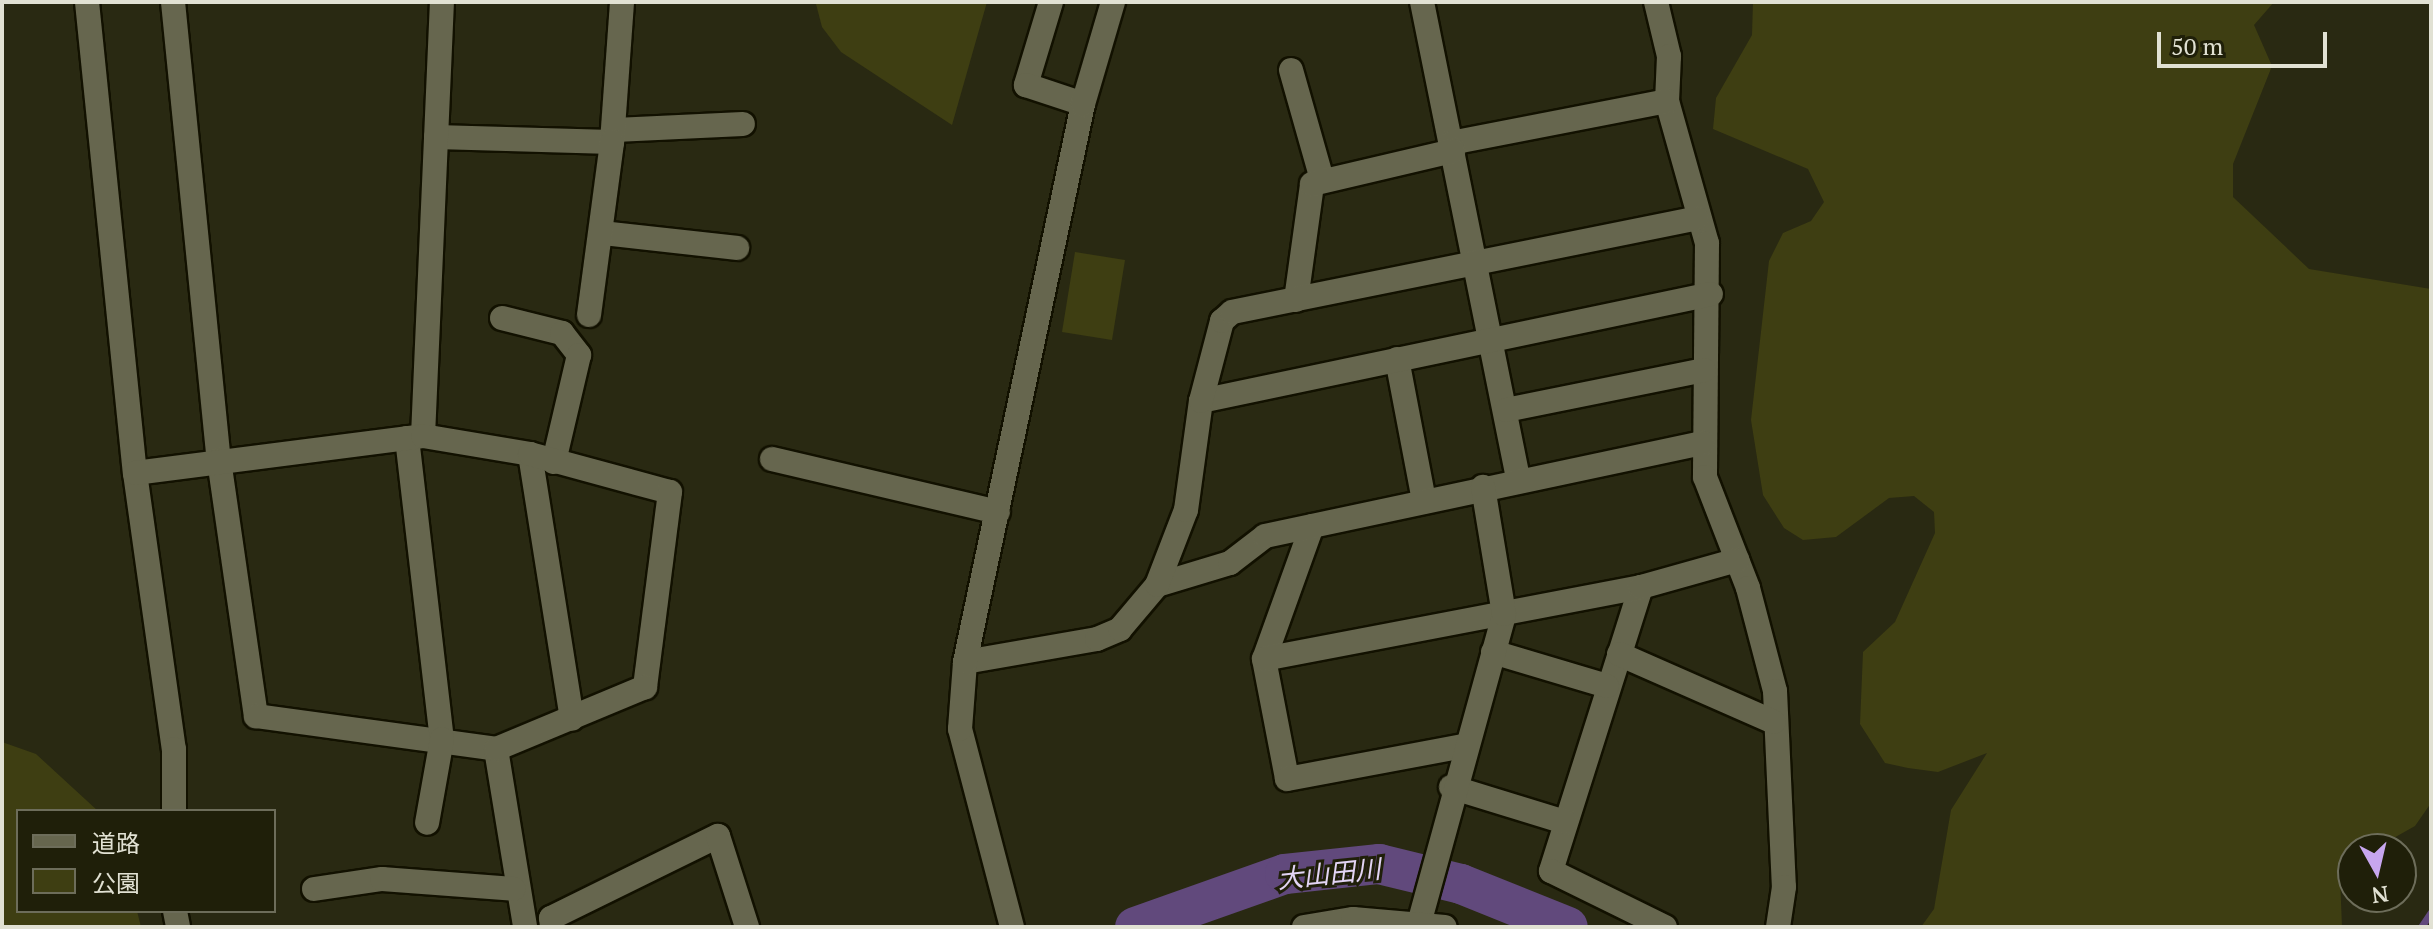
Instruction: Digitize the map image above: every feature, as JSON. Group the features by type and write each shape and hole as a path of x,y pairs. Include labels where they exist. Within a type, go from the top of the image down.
{"street":[{"path":"87,2 135,473 174,749 174,809"},
{"path":"135,473 219,460 415,437 530,454 670,492 645,687 496,749 442,739 256,716 219,460 173,2"},
{"path":"427,823 442,739 415,437 442,2"},
{"path":"589,315 613,136 622,2"},
{"path":"1051,2 1026,85 1083,104"},
{"path":"1012,927 960,729 965,662 1083,104 1113,2"},
{"path":"1422,2 1479,262 1518,479"},
{"path":"1656,2 1669,56 1667,101 1697,218 1711,294 1704,370 1702,443 1705,477 1737,560 1769,662 1784,887 1778,927"},
{"path":"1291,70 1321,176"},
{"path":"1296,300 1307,197 1321,176 1667,101"},
{"path":"436,137 613,136 743,124"},
{"path":"965,662 1097,639 1120,629 1157,585 1186,510 1201,401 1222,321 1232,312 1697,218"},
{"path":"602,233 737,248"},
{"path":"1201,401 1711,294"},
{"path":"502,318 562,333 579,355 554,462"},
{"path":"1397,359 1424,501"},
{"path":"1506,410 1704,370"},
{"path":"1157,585 1230,563 1265,536 1518,479 1702,443"},
{"path":"530,454 572,719"},
{"path":"772,459 998,512"},
{"path":"1422,910 1451,787 1504,614 1483,487"},
{"path":"1312,526 1264,659 1287,779 1463,746"},
{"path":"1264,659 1641,587 1737,560"},
{"path":"1641,587 1607,686 1551,871 1665,927"},
{"path":"1493,652 1607,686"},
{"path":"1619,654 1774,722"},
{"path":"496,749 514,889 525,927"},
{"path":"1451,787 1565,822"},
{"path":"552,927 551,918 718,836 747,927"},
{"path":"314,889 382,879 514,889"},
{"path":"1304,927 1422,910 1445,927"}],"green space":[{"path":"987,2 952,125 841,52 822,27 816,4"},
{"path":"1753,2 2274,2 2254,25 2272,66 2233,164 2233,197 2309,269 2431,289 2431,803 2415,826 2403,833 2337,833 2337,913 2341,913 2342,927 1921,927 1934,909 1951,810 1987,753 1938,772 1885,763 1860,724 1863,652 1895,622 1935,533 1934,512 1914,496 1889,498 1836,537 1803,540 1784,528 1763,495 1751,420 1769,261 1783,233 1811,221 1824,202 1808,169 1713,129 1716,98 1752,35"},
{"path":"1075,252 1125,260 1112,340 1062,332"},
{"path":"2,742 36,754 96,809 16,809 16,913 138,913 141,927 2,927"}],"waterway":[{"name":"大山田川","path":"1135,927 1285,874 1379,864 1461,884 1568,927"},
{"path":"2421,927 2431,912"}]}
